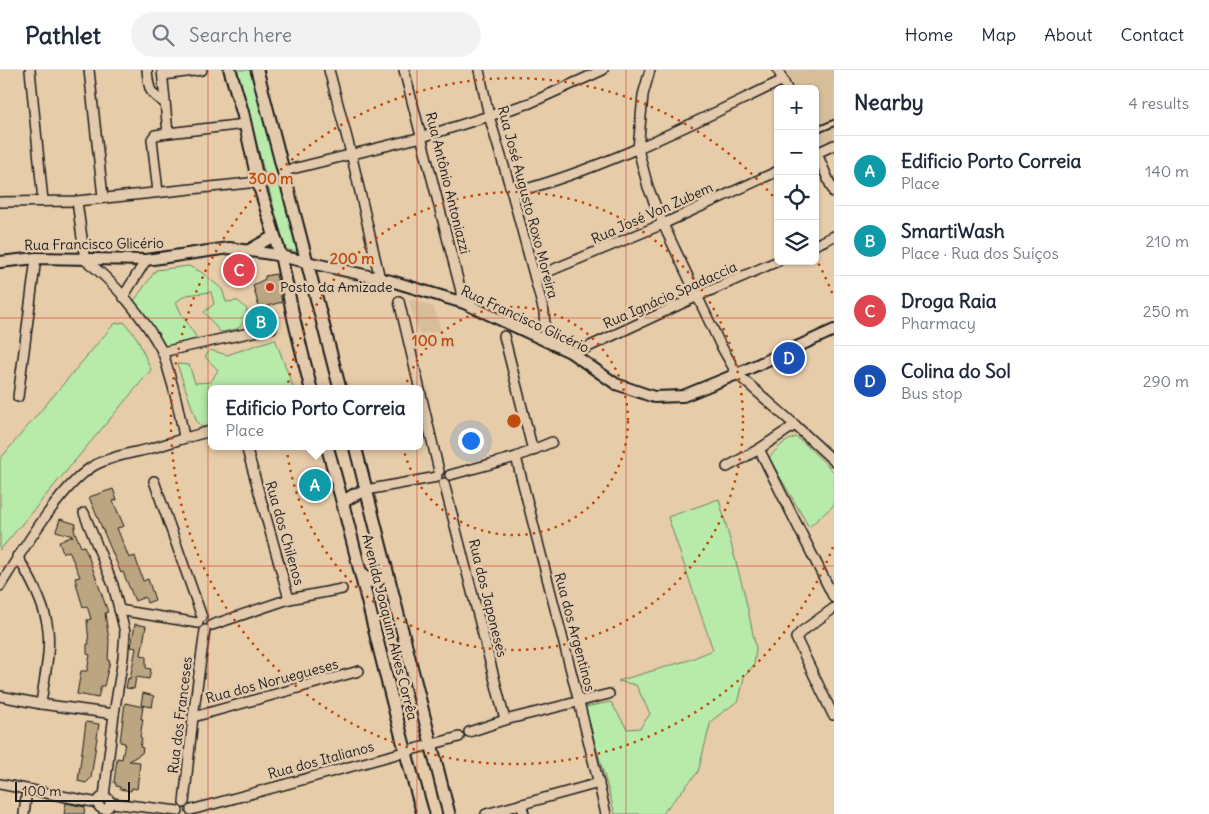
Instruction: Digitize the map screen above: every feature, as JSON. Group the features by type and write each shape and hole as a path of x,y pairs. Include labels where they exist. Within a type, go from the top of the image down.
{"main road":[{"path":"230,70 258,182 281,257 310,385"},
{"path":"257,70 309,262 339,385"},
{"name":"Avenida Joaquim Alves Corrêa","path":"328,450 362,573 405,752 423,814"},
{"name":"Avenida Joaquim Alves Corrêa","path":"356,450 449,814"},
{"path":"343,502 366,490"},
{"path":"362,573 372,582 377,582 386,572"}],"street":[{"path":"30,70 43,201"},
{"path":"89,70 103,197"},
{"path":"147,70 149,89 152,94 165,103"},
{"path":"168,133 163,72 202,70"},
{"path":"330,70 380,279"},
{"name":"Rua Antônio Antoniazzi","path":"404,70 464,303"},
{"name":"Rua José Augusto Roxo Moreira","path":"479,70 544,312 546,342"},
{"path":"284,171 422,137 490,116 530,103 604,70"},
{"path":"650,70 643,95 638,149 648,187 663,224 720,344 737,374 834,461"},
{"path":"512,193 542,185 638,149 785,84 778,70"},
{"path":"158,192 152,139 155,135 245,124"},
{"path":"819,151 834,145"},
{"path":"819,159 834,193"},
{"name":"Rua José Von Zubem","path":"535,277 663,224 774,173"},
{"path":"0,202 77,201 258,182"},
{"path":"77,201 85,260 102,272 123,297 162,352 178,403 184,437"},
{"path":"249,250 274,236"},
{"path":"819,243 834,236"},
{"name":"Rua Francisco Glicério","path":"0,262 36,258 146,260 229,248 309,262 318,266 413,287 464,303 573,354 616,384 654,397 683,396 834,330"},
{"path":"18,397 36,258"},
{"path":"123,297 146,260"},
{"name":"Rua Ignácio Spadaccia","path":"573,354 774,263"},
{"name":"Rua dos Japoneses","path":"399,301 419,385"},
{"path":"162,352 272,328"},
{"path":"504,336 532,451"},
{"name":"Rua dos Japoneses","path":"423,404 440,477 505,720"},
{"path":"727,467 759,449 795,425"},
{"path":"0,586 18,556 72,484 85,471 110,459 208,432"},
{"path":"366,490 440,477 450,479 450,475 516,457 552,442"},
{"path":"759,449 834,598"},
{"name":"Rua dos Chilenos","path":"247,450 289,599"},
{"name":"Rua dos Argentinos","path":"516,457 606,814"},
{"path":"154,481 200,620"},
{"path":"84,513 113,585 125,632 104,805"},
{"path":"18,556 30,578 47,624 48,651 41,704"},
{"path":"119,610 200,620 206,616 210,618 209,627 289,599 342,589"},
{"path":"833,714 796,638 801,632 834,608"},
{"name":"Rua dos Franceses","path":"184,810 193,717 209,627"},
{"name":"Rua dos Noruegueses","path":"193,717 359,671"},
{"path":"469,732 505,720 609,694"},
{"path":"0,696 41,704 114,714"},
{"name":"Rua dos Italianos","path":"0,784 58,794 104,805 184,810 459,737"},
{"path":"486,814 598,783"},
{"path":"24,814 27,790"},
{"path":"521,804 524,814"}],"lane":[{"path":"817,130 834,123"}],"shaded area":[{"path":"786,70 834,70 834,141 822,147 819,141 819,85 793,85"},
{"path":"415,300 434,307 441,330 419,335 409,301"}],"green space":[{"path":"237,70 253,70 298,246 296,252 285,249"},
{"path":"189,266 201,272 222,289 226,302 238,301 247,309 246,316 240,327 220,332 204,312 214,304 211,292 186,295 176,302 198,340 164,348 134,301 156,270"},
{"path":"124,322 137,338 151,370 0,550 0,459 114,324"},
{"path":"275,339 292,385 208,385 208,426 202,427 197,422 177,364 189,365 195,383 211,382 218,370 205,357 210,350 227,355"},
{"path":"796,437 834,472 834,505 809,527 769,458 781,445"},
{"path":"719,499 744,592 756,648 754,665 744,677 739,700 711,721 698,772 662,814 615,814 585,707 611,702 627,729 640,728 650,714 636,685 618,681 689,660 713,650 668,517"}],"building":[{"path":"228,263 245,263 250,277 233,282"},
{"path":"276,274 282,302 267,306 270,322 253,326 251,321 262,319 253,285 265,279 265,276"},
{"path":"320,474 324,474 328,490 306,495 302,483 321,479"},
{"path":"113,489 117,500 113,501 124,526 117,528 129,558 135,556 143,581 148,579 155,600 147,603 145,597 135,601 89,497"},
{"path":"60,519 76,524 74,530 81,547 84,546 89,558 108,612 105,613 109,640 108,661 110,661 104,686 101,686 98,698 77,694 81,671 87,671 90,655 87,654 87,644 89,644 87,620 91,619 87,606 83,607 79,594 75,578 80,577 69,551 63,553 59,542 73,536 56,531"},
{"path":"135,624 146,626 141,655 146,656 146,668 151,669 149,679 136,677 134,689 126,688 128,678 130,679 136,648 131,647"},
{"path":"143,693 154,696 152,707 141,705"},
{"path":"125,703 143,707 140,737 142,738 140,747 143,748 142,753 129,761 140,762 137,789 132,788 131,791 120,789 114,783 117,758 122,759 125,743 120,742"},
{"path":"86,722 99,724 91,778 86,783 78,781"},
{"path":"66,803 85,807 84,814 64,814"}],"place":[{"name":"Droga Raia","path":"239,270"},
{"name":"Posto da Amizade","path":"270,287"},
{"name":"SmartiWash","path":"261,322"},
{"name":"Colina do Sol","path":"789,358"},
{"name":"Edificio Porto Correia","path":"315,485"}]}
